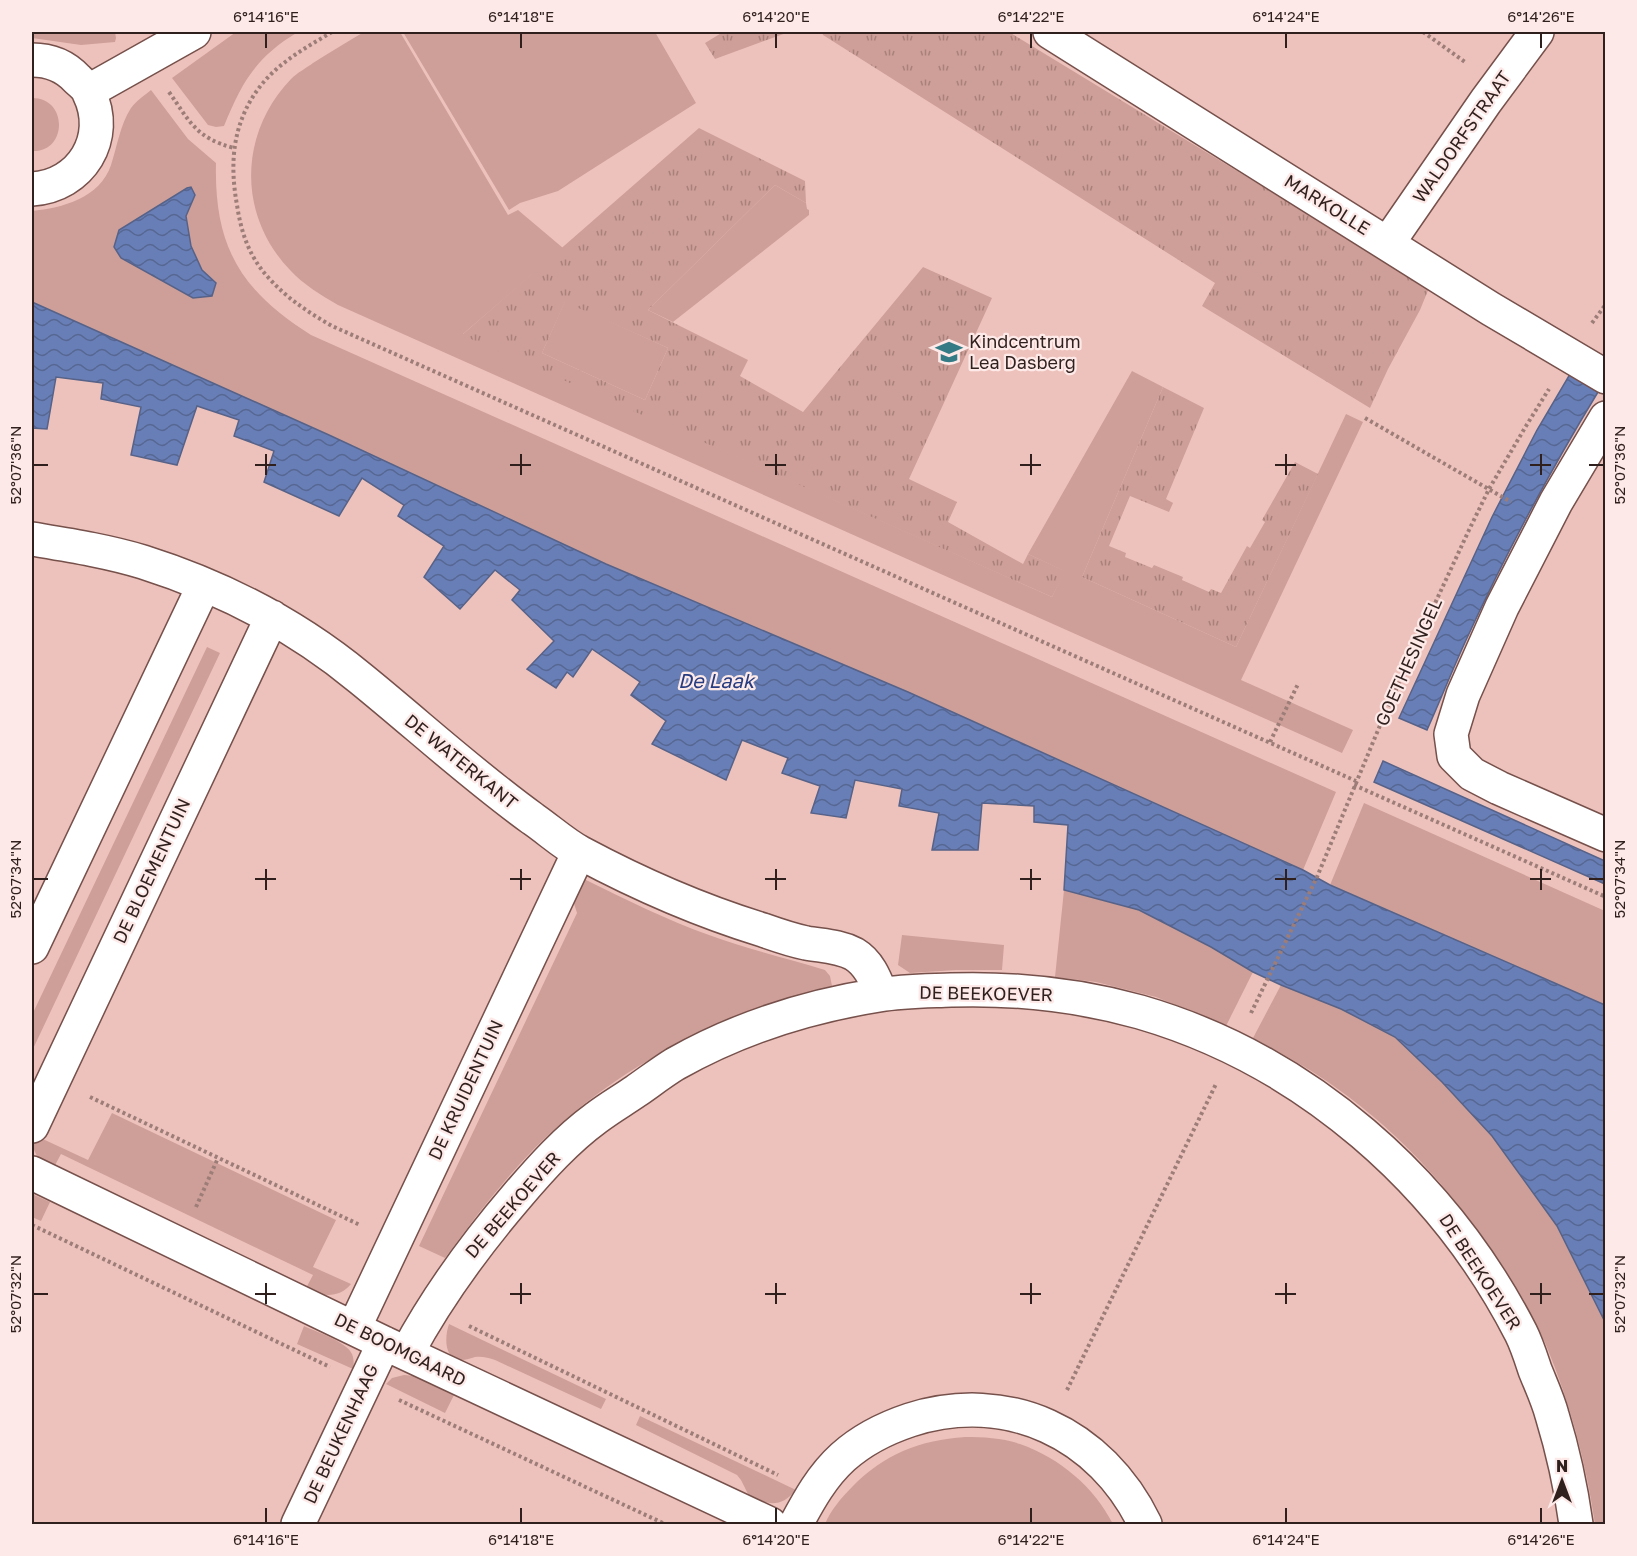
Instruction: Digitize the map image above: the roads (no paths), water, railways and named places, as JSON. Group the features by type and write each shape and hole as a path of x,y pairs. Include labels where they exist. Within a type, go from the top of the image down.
{"street":[{"path":"89,91 194,32"},
{"name":"MARKOLLE","path":"1050,32 1491,309 1605,377"},
{"name":"WALDORFSTRAAT","path":"1388,243 1537,32"},
{"path":"32,60 44,60 69,70 89,91 97,116 94,143 81,167 60,183 32,189"},
{"path":"1605,418 1556,502 1502,607 1463,695 1451,734 1454,756 1472,774 1605,835"},
{"name":"DE WATERKANT","path":"32,539 142,562 204,585 272,617 319,646 504,798 579,852 674,898 761,929 806,943 837,947 855,955 867,964 881,994"},
{"path":"32,947 204,585"},
{"name":"DE BLOEMENTUIN","path":"32,1126 272,617"},
{"name":"DE KRUIDENTUIN","path":"354,1328 579,852"},
{"name":"DE BEEKOEVER","path":"396,1348 424,1321 466,1259 513,1200 548,1161 594,1119 673,1065 717,1043 762,1025 814,1009 881,994 970,990 1026,992 1072,997 1139,1012 1188,1029 1234,1049 1287,1078 1373,1140 1404,1170 1437,1206 1469,1247 1492,1282 1522,1336 1552,1413 1576,1524"},
{"name":"DE BOOMGAARD","path":"32,1173 770,1524"},
{"name":"DE BEUKENHAAG","path":"298,1524 396,1348"},
{"path":"796,1524 814,1492 829,1472 843,1457 864,1441 892,1426 925,1416 959,1410 995,1411 1023,1416 1050,1426 1099,1459 1137,1507 1145,1524"}],"water":[{"path":"191,187 195,195 186,216 191,246 202,270 216,283 212,296 193,298 121,258 114,247 119,230"},
{"name":"De Laak","path":"32,302 329,435 606,564 908,692 1303,870 1330,885 1605,1005 1605,1322 1557,1226 1492,1136 1442,1082 1395,1037 1341,1009 1253,972 1211,947 1139,910 1064,890 1068,825 1034,822 1034,806 982,803 978,850 932,850 939,813 899,806 902,789 855,780 846,818 811,813 820,786 782,773 788,758 742,740 726,780 652,744 666,721 631,695 640,682 592,649 573,677 567,672 556,688 527,669 554,641 512,600 520,590 495,570 460,609 424,577 444,546 398,516 404,505 362,478 339,516 264,482 274,451 234,436 239,420 197,406 177,465 131,455 141,407 101,399 103,383 56,377 47,429 32,428"},
{"path":"1570,374 1598,392 1513,544 1467,638 1427,730 1399,718 1492,517 1537,430"},
{"path":"1383,761 1605,861 1605,884 1374,782"}],"place":[{"name":"Kindcentrum Lea Dasberg","path":"949,352"}]}
